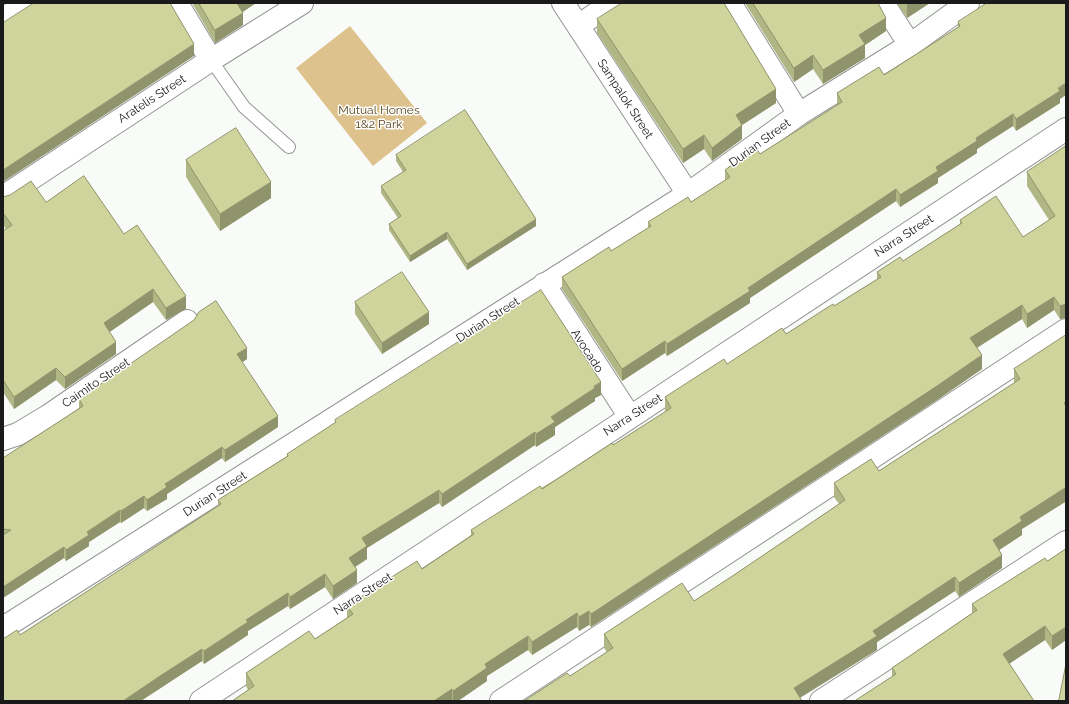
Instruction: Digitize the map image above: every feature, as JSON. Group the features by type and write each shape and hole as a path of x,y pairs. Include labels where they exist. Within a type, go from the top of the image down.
{"street":[{"path":"3,18 27,3"},
{"path":"177,3 211,60"},
{"name":"Aratelis Street","path":"3,197 211,60 302,3"},
{"name":"Sampalok Street","path":"563,3 688,194"},
{"path":"578,26 612,3"},
{"path":"730,3 799,114"},
{"path":"883,3 910,45"},
{"name":"Durian Street","path":"3,628 688,194 799,114 910,45 968,3"},
{"name":"Narra Street","path":"200,701 1066,129"},
{"name":"Avocado","path":"544,284 630,417"},
{"name":"Caimito Street","path":"3,439 18,434 48,416 187,321"},
{"path":"501,701 1066,330"},
{"path":"821,701 1066,542"}],"lane":[{"path":"211,60 244,107 290,147"}],"green space":[{"name":"Mutual Homes 1&2 Park","path":"350,26 427,123 373,166 296,68"}],"building":[{"path":"34,3 170,3 194,44 3,170 3,23"},
{"path":"199,3 237,3 243,13 215,30"},
{"path":"622,3 724,3 776,89 736,115 742,125 712,148 704,135 683,149 597,19"},
{"path":"753,3 878,3 886,18 859,35 865,44 823,70 813,55 794,68"},
{"path":"987,3 1066,3 1066,83 1058,88 1060,91 1016,119 1013,114 976,138 977,141 936,167 938,171 900,195 896,189 748,288 750,291 667,344 665,341 622,369 562,277 609,247 611,251 651,226 648,222 688,197 691,202 730,177 725,170 756,148 760,154 842,102 837,93 879,67 884,75 960,26 958,22"},
{"path":"465,110 536,219 467,264 447,232 410,256 389,224 401,216 381,186 406,170 396,155"},
{"path":"236,128 271,182 220,214 186,160"},
{"path":"1066,146 1066,304 1060,306 1054,297 1027,314 1022,305 970,338 982,355 937,386 591,614 589,611 579,617 577,613 532,642 528,636 485,664 487,668 453,691 452,689 434,701 232,701 254,686 246,673 309,631 315,639 353,614 347,606 371,590 417,561 422,569 474,534 471,530 540,486 542,489 612,443 613,445 671,408 665,397 724,359 727,364 782,328 786,334 833,304 834,306 881,277 877,272 900,257 903,261 962,223 960,220 996,196 1023,237 1055,216 1027,172"},
{"path":"84,176 124,234 137,225 186,296 166,308 153,289 104,323 116,342 65,377 56,368 14,397 3,380 3,231 12,225 3,213 3,197 10,195 31,181 46,202"},
{"path":"402,272 429,312 382,343 355,302"},
{"path":"541,290 601,382 594,386 595,388 551,417 555,422 536,434 535,432 442,494 439,490 362,538 367,546 349,558 357,570 333,586 325,574 290,597 288,593 246,620 248,622 204,651 202,649 123,701 3,701 3,639 17,630 20,635 221,504 218,500 288,456 287,454 336,422 335,420"},
{"path":"216,301 247,348 237,354 278,416 225,450 222,447 165,484 167,487 147,500 144,496 121,511 120,510 87,532 89,535 66,550 64,547 3,587 3,535 11,530 3,529 3,458 83,406 79,399 194,320 199,312"},
{"path":"1066,335 1066,402 1064,403 1066,406 1066,490 1065,488 1020,517 1022,521 993,540 1002,555 959,583 955,577 953,578 873,631 877,636 794,688 802,701 524,701 567,673 570,676 613,648 604,634 682,583 694,601 731,577 845,500 834,483 871,459 879,471 1020,379 1014,369"},
{"path":"1066,549 1066,627 1052,636 1045,626 1003,654 1034,701 856,700 896,674 892,668 977,610 972,604 1045,558 1047,561"},
{"path":"1066,664 1066,701 1059,701"}]}
